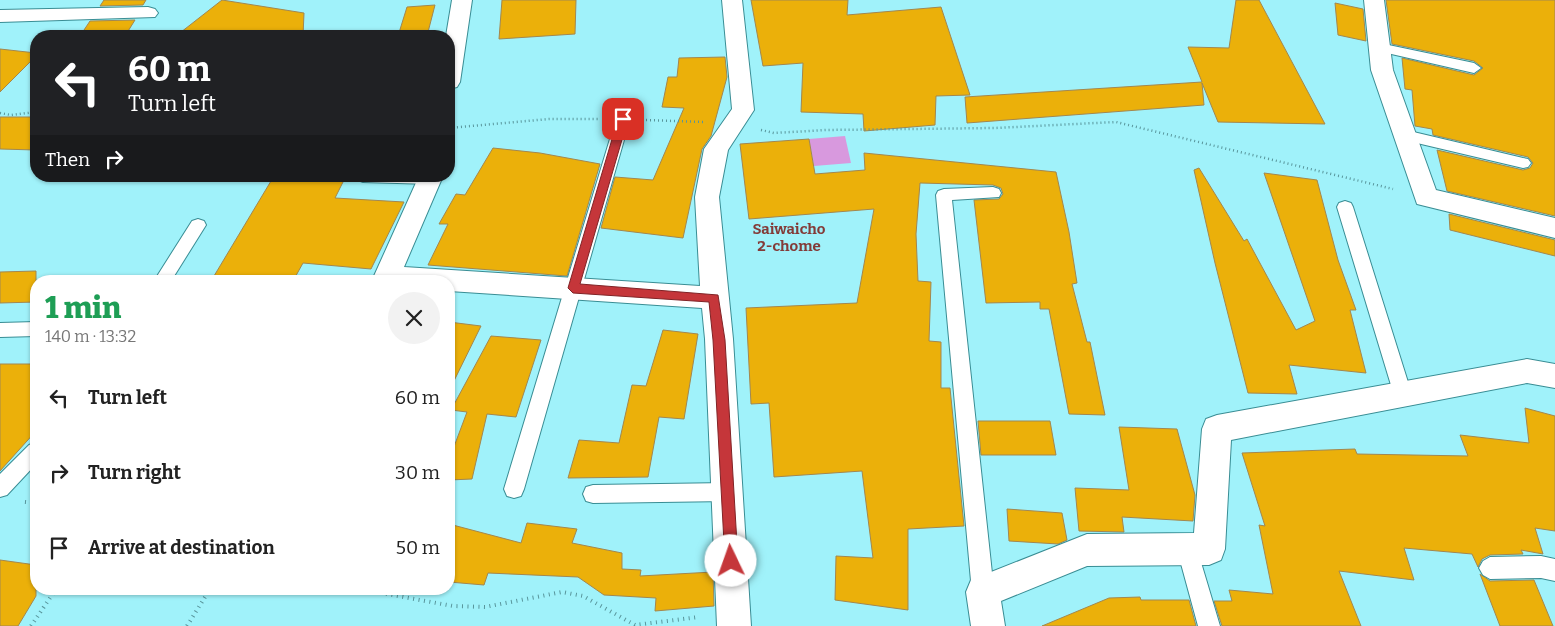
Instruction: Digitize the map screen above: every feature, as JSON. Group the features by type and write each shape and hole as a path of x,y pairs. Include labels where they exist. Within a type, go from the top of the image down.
{"street":[{"path":"455,44 462,0"},
{"path":"732,0 743,110 732,123 716,149 707,197 719,340 734,619"},
{"path":"1374,0 1382,70 1426,197 1555,228"},
{"path":"0,16 148,13"},
{"path":"386,275 429,182"},
{"path":"455,282 714,298"},
{"path":"988,626 983,592 1087,550 1210,548 1217,429 1527,372 1555,376"}],"lane":[{"path":"1379,47 1474,68"},
{"path":"514,489 623,119"},
{"path":"1405,135 1523,163"},
{"path":"983,592 944,195 993,193"},
{"path":"1345,207 1402,394"},
{"path":"166,275 198,226"},
{"path":"0,330 30,329"},
{"path":"0,488 30,457"},
{"path":"593,494 728,492"},
{"path":"1187,549 1208,626"},
{"path":"1490,568 1541,567 1555,570"}],"path":[{"path":"0,113 11,115 30,113"},
{"path":"455,127 549,119 623,119 732,123 774,133 826,130 995,128 1116,122 1426,197"},
{"path":"392,595 453,606 485,606 562,592 583,596 635,625 734,619"},
{"path":"31,626 52,595"},
{"path":"187,626 206,595"}],"shaded area":[{"path":"845,136 851,163 814,166 809,139"}],"building":[{"path":"104,0 146,0 143,5 100,6"},
{"path":"222,0 304,13 303,30 184,30"},
{"path":"502,0 576,0 575,34 499,39"},
{"path":"751,0 848,0 847,15 941,7 970,95 936,96 935,125 864,131 863,114 801,112 803,63 763,66"},
{"path":"1236,0 1259,0 1325,124 1218,122 1202,83 1204,105 967,123 965,97 1202,82 1188,47 1229,48"},
{"path":"1386,0 1555,0 1555,216 1447,191 1437,150 1523,170 1530,168 1533,163 1528,157 1433,135 1432,129 1415,126 1412,90 1405,89 1402,58 1474,75 1483,68 1474,61 1392,44"},
{"path":"1335,3 1363,9 1366,41 1338,35"},
{"path":"435,5 429,30 400,30 407,7"},
{"path":"135,20 129,30 84,30 90,21"},
{"path":"0,49 30,52 30,62 0,92"},
{"path":"725,57 727,77 711,136 702,149 683,238 601,228 615,177 653,180 684,108 662,107 668,77 677,77 679,58"},
{"path":"0,117 30,117 30,150 0,149"},
{"path":"809,139 815,174 865,170 864,153 1056,172 1069,232 1077,283 1072,284 1087,342 1090,342 1105,415 1069,414 1049,309 1040,309 1040,302 986,303 974,200 999,199 1003,194 1001,188 993,185 920,183 916,234 918,281 931,282 929,341 941,342 941,388 950,388 964,526 908,529 908,610 835,600 836,556 873,558 862,471 774,477 769,403 751,404 746,308 857,303 874,209 749,219 740,144"},
{"path":"493,148 540,153 600,164 567,276 428,265 448,224 439,224 456,194 465,195"},
{"path":"1199,168 1244,241 1247,239 1296,330 1315,321 1264,173 1317,180 1338,260 1356,310 1350,310 1366,373 1289,365 1297,394 1248,393 1194,170"},
{"path":"270,182 343,182 335,198 404,202 371,269 303,263 296,275 215,275"},
{"path":"1449,214 1555,240 1555,256 1450,230"},
{"path":"36,271 36,275 30,275 30,302 0,303 0,272"},
{"path":"455,323 481,326 455,379"},
{"path":"663,330 698,334 684,419 659,417 648,477 568,478 579,440 619,443 632,385 646,386"},
{"path":"491,336 541,340 516,417 487,414 472,479 455,480 455,444 467,412 455,410 455,403"},
{"path":"0,364 30,364 30,438 0,471"},
{"path":"1525,408 1555,416 1555,531 1535,528 1543,554 1521,550 1523,554 1490,555 1482,559 1478,567 1472,554 1404,548 1414,580 1339,571 1361,626 1222,626 1214,601 1232,601 1229,590 1273,594 1259,525 1265,526 1242,453 1355,449 1357,454 1468,456 1460,435 1529,443"},
{"path":"978,421 1050,421 1056,455 981,455"},
{"path":"1119,427 1177,429 1195,495 1193,521 1122,517 1124,532 1079,531 1075,488 1129,490"},
{"path":"1007,509 1062,513 1067,540 1058,544 1009,541"},
{"path":"527,523 577,529 572,543 622,553 622,569 641,570 640,576 713,572 714,606 655,611 656,598 604,595 578,577 488,573 484,585 455,583 455,526 521,543"},
{"path":"0,560 30,564 30,595 36,596 18,626 0,626"},
{"path":"1480,574 1490,581 1534,580 1553,626 1500,626"},
{"path":"1140,597 1141,600 1189,600 1196,626 1042,626 1109,598"}],"district":[{"name":"Saiwaicho 2-chome","path":"789,238"}],"route":[{"path":"623,119 573,288 714,298 719,340 731,561"}]}
